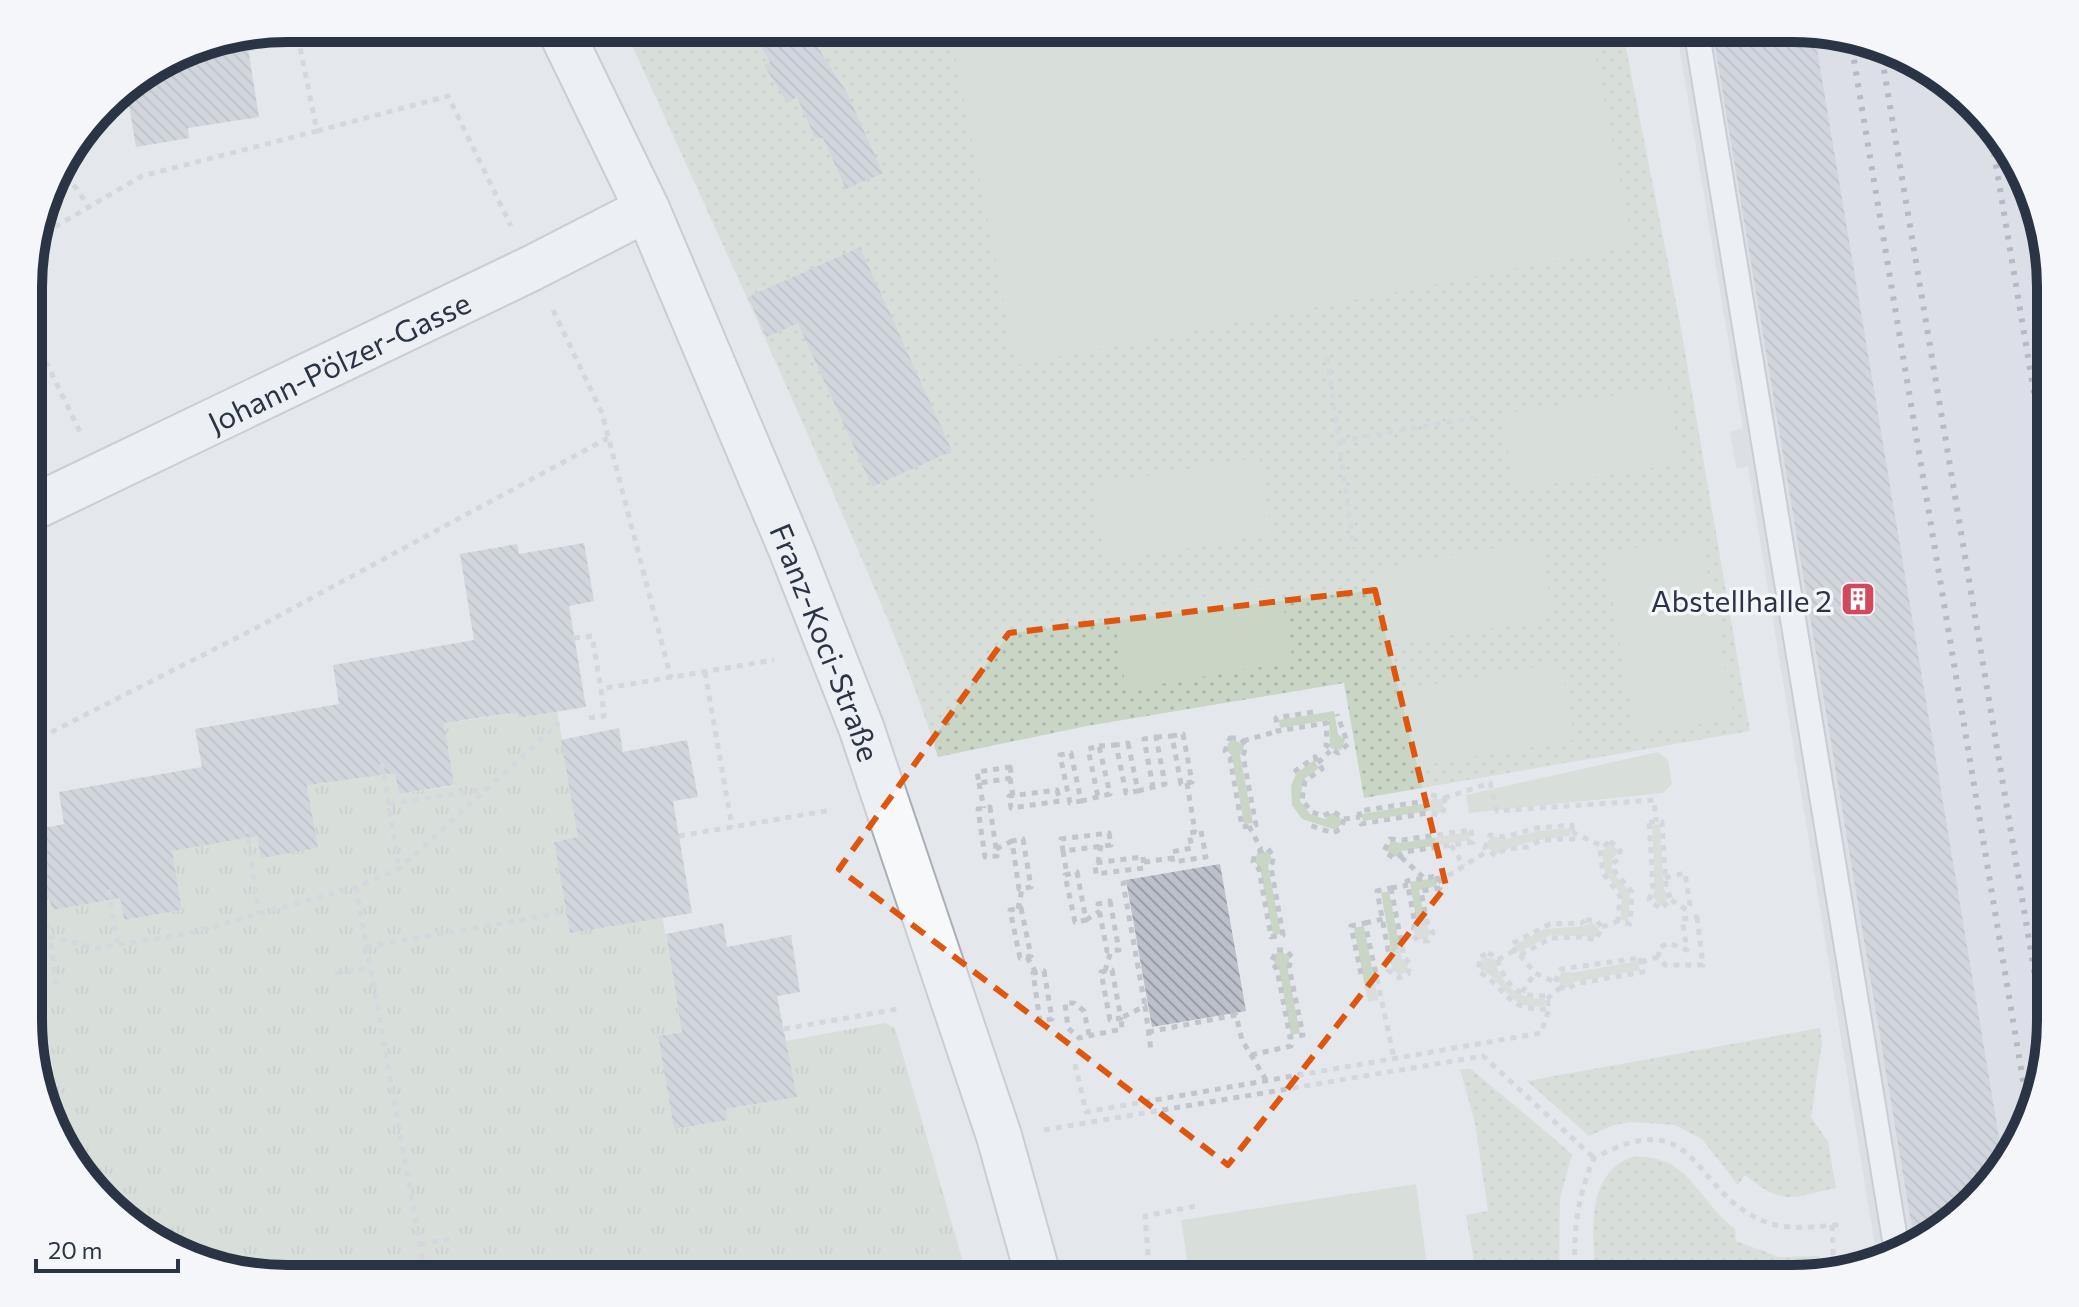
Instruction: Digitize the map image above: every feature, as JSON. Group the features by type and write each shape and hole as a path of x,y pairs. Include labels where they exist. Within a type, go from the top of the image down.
{"street":[{"name":"Franz-Koci-Straße","path":"566,43 647,209 791,549 861,727 999,1136 1035,1265"},
{"name":"Johann-Pölzer-Gasse","path":"42,503 532,268 647,209"}],"lane":[{"path":"1698,42 1895,1242"}],"path":[{"path":"248,49 278,43"},
{"path":"299,43 317,131"},
{"path":"49,230 142,176 448,96 602,413 671,678"},
{"path":"69,177 89,207"},
{"path":"42,354 88,448"},
{"path":"1327,357 1354,549"},
{"path":"1340,441 1478,417"},
{"path":"42,737 256,628 608,438"},
{"path":"574,638 592,636 604,716 589,718"},
{"path":"601,689 774,660"},
{"path":"705,672 732,827"},
{"path":"1278,731 1276,718 1313,712"},
{"path":"1330,751 1341,752 1348,744 1337,714"},
{"path":"50,937 96,948 187,934 356,887 399,869 559,723"},
{"path":"1243,741 1256,825 1242,827 1230,758 1225,751 1230,738 1243,741 1278,731 1327,723 1330,751"},
{"path":"1153,787 1144,739 1156,737 1183,734 1192,782 1181,784 1172,736"},
{"path":"1116,745 1126,793 1138,791 1165,784 1156,737"},
{"path":"1098,797 1088,749 1099,746 1128,743 1138,791"},
{"path":"1081,801 1071,753 1060,755 1070,803 1081,801 1110,794 1099,746"},
{"path":"1318,763 1330,751"},
{"path":"1294,772 1315,757 1322,769 1305,781 1302,800 1317,815 1323,816 1333,811 1344,819 1360,817"},
{"path":"382,763 399,869"},
{"path":"984,808 977,772 1010,767 1013,796"},
{"path":"979,783 1010,778"},
{"path":"1187,783 1195,832"},
{"path":"1444,798 1446,808 1441,815 1427,813 1361,824 1359,811 1426,801 1436,794 1444,798 1490,783 1497,811 1654,800 1656,822"},
{"path":"389,804 488,789"},
{"path":"1058,792 1060,801 1011,808 1009,796 1067,789"},
{"path":"990,807 997,856 985,857 978,809 984,808 990,807"},
{"path":"679,836 832,810"},
{"path":"1306,824 1333,833 1341,829 1344,819"},
{"path":"1671,900 1661,909 1649,900 1653,889 1649,822 1662,822 1665,878 1671,900 1687,909"},
{"path":"1572,825 1573,839 1542,840 1527,847 1505,849 1496,856 1486,852 1485,841 1490,835 1523,835 1537,828 1572,825"},
{"path":"1249,826 1261,849"},
{"path":"246,827 259,914"},
{"path":"1401,857 1404,852 1473,842 1471,830 1390,839 1384,846 1386,855 1401,857 1423,878"},
{"path":"1201,831 1206,857 1173,862 1172,858 1171,852 1192,848 1189,833 1201,831"},
{"path":"1572,832 1602,846"},
{"path":"1063,851 1111,845 1109,833 1061,839 1063,851 1067,874 1075,922 1086,920 1100,911"},
{"path":"1472,838 1485,841"},
{"path":"996,849 1023,839 1031,887 1022,889"},
{"path":"1012,841 1022,889 1018,909"},
{"path":"1520,955 1551,938 1596,940 1602,927 1618,921 1630,924 1632,892 1613,863 1620,855 1619,846 1610,841 1602,846"},
{"path":"1098,863 1143,857 1144,868 1096,874 1101,845"},
{"path":"1451,845 1464,866"},
{"path":"1602,846 1603,873 1620,896 1618,921"},
{"path":"1261,849 1268,849 1274,856 1271,867 1283,935 1279,936 1271,937 1259,869 1253,862 1255,853 1261,849"},
{"path":"1438,882 1486,852"},
{"path":"1144,862 1172,858"},
{"path":"1067,874 1077,872 1086,920"},
{"path":"1665,878 1685,873 1689,918"},
{"path":"1437,876 1440,888 1421,891 1427,922 1432,929 1431,938 1418,941 1412,934 1415,924 1407,881 1437,876"},
{"path":"1126,882 1123,883 1151,1050"},
{"path":"1391,888 1404,957 1410,964 1408,974 1394,977 1388,968 1390,960 1377,891 1391,888 1408,885"},
{"path":"356,887 424,1265"},
{"path":"108,890 118,946"},
{"path":"42,985 56,982 43,900"},
{"path":"1110,901 1119,950 1111,951 1107,951 1098,904 1110,901"},
{"path":"1021,908 1031,956 1020,958 1010,910 1018,909 1021,908"},
{"path":"366,947 566,912"},
{"path":"1641,962 1658,957 1664,944 1687,950 1682,919 1697,917 1703,965 1670,966 1658,957"},
{"path":"1361,974 1351,926 1383,919"},
{"path":"1555,982 1561,969 1640,958 1643,972 1575,984 1566,990 1535,973 1511,944 1550,924 1582,923 1591,919 1602,927"},
{"path":"1365,923 1394,1058"},
{"path":"1400,937 1412,934"},
{"path":"1279,936 1281,948 1292,957 1289,967 1303,1035 1290,1037"},
{"path":"1251,1055 1291,1046 1277,969 1271,962 1273,953 1281,948"},
{"path":"1498,960 1515,950"},
{"path":"1111,951 1104,972 1101,972 1110,1020 1145,1006"},
{"path":"1075,1064 1086,1112 1541,1033 1549,1009 1547,996 1522,992 1503,977 1493,954 1483,954 1477,967 1501,995 1521,1007 1549,1009"},
{"path":"1027,957 1036,973"},
{"path":"335,973 369,968"},
{"path":"1375,973 1388,968"},
{"path":"1065,1006 1068,1028 1079,1038 1122,1029 1112,970 1104,972"},
{"path":"1044,971 1052,1019 1040,1021 1033,973 1036,973 1044,971"},
{"path":"1522,992 1535,973"},
{"path":"1547,999 1560,988"},
{"path":"1051,1014 1074,1003 1084,1011 1089,1035"},
{"path":"784,1029 898,1009"},
{"path":"1148,1032 1236,1014 1242,1040 1266,1080"},
{"path":"1042,1130 1483,1056 1594,1158"},
{"path":"1576,1264 1577,1208 1594,1158 1631,1141 1657,1139 1681,1148 1741,1209 1765,1222 1796,1227 1842,1224"},
{"path":"1149,1264 1145,1216 1196,1206"},
{"path":"1832,1225 1834,1261"},
{"path":"420,1244 456,1238"}],"highlighted area":[{"path":"1375,590 1446,886 1228,1165 839,869 1009,633"}],"shaded area":[{"path":"1678,42 1792,42 1856,50 1901,67 1928,83 1976,125 1996,151 2018,193 2029,223 2036,271 2036,1036 2032,1068 2012,1129 1976,1182 1928,1224 1876,1250 1748,467 1736,468 1730,432 1743,428"}],"green space":[{"path":"1593,42 1633,246 1016,365 953,43"},
{"path":"1625,42 1680,323 1750,731 1364,798 1344,683 1087,726 938,757 901,652 778,367 631,43"},
{"path":"1668,387 1681,463 1515,490 1502,414"},
{"path":"1259,457 1272,534 1105,562 1092,485"},
{"path":"1701,537 1734,718 1636,735 1604,553"},
{"path":"1540,540 1554,618 1387,646 1373,569"},
{"path":"1280,584 1293,661 1126,690 1113,612"},
{"path":"1561,663 1575,740 1408,768 1395,691"},
{"path":"1334,711 1338,734 1345,740 1341,750 1330,748 1329,720 1280,728 1279,720"},
{"path":"516,712 518,718 557,712 581,837 554,842 570,932 661,908 679,1013 686,1031 658,1036 674,1129 728,1120 726,1109 796,1097 786,1041 884,1023 895,1028 964,1265 255,1263 223,1257 178,1240 151,1224 114,1193 75,1143 55,1099 48,1070 53,1069 42,1009 42,899 49,898 53,910 101,901 118,888 124,920 182,910 171,846 255,825 261,857 317,848 307,782 393,761 399,794 454,786 443,718 462,721"},
{"path":"1235,740 1244,746 1240,755 1253,823 1244,824 1232,756 1227,750 1228,743"},
{"path":"1658,752 1668,760 1672,784 1663,793 1469,813 1466,795"},
{"path":"1314,760 1319,768 1303,780 1300,801 1310,814 1325,819 1332,813 1340,817 1341,824 1336,830 1302,819 1292,805 1291,786 1296,774"},
{"path":"1435,797 1444,803 1440,813 1428,811 1363,821 1361,814 1428,803"},
{"path":"1660,824 1664,889 1669,898 1661,906 1652,896 1655,890 1652,825"},
{"path":"1570,828 1570,836 1531,842 1495,854 1487,847 1488,840 1495,836 1502,840 1538,831"},
{"path":"1469,832 1470,840 1402,851 1395,857 1386,850 1391,841 1401,843"},
{"path":"1610,844 1619,850 1611,861 1613,873 1630,892 1628,922 1620,919 1622,895 1605,873 1602,851"},
{"path":"1267,851 1271,857 1268,866 1281,934 1273,935 1260,868 1255,862 1257,854"},
{"path":"1436,878 1437,886 1419,890 1425,923 1431,933 1427,939 1419,939 1414,933 1417,924 1410,882"},
{"path":"1389,891 1402,959 1408,964 1406,972 1399,975 1391,969 1393,960 1381,893"},
{"path":"1591,922 1599,928 1595,937 1551,935 1520,952 1515,945 1544,929 1584,926"},
{"path":"1364,926 1378,1000 1368,1002 1354,928"},
{"path":"1281,951 1290,957 1287,966 1300,1033 1291,1035 1279,968 1274,962 1275,954"},
{"path":"1484,957 1494,959 1501,976 1511,988 1526,996 1545,999 1545,1006 1532,1006 1514,1000 1481,970 1479,963"},
{"path":"1638,961 1640,970 1573,982 1566,988 1557,981 1562,971 1572,973"},
{"path":"1820,1028 1822,1042 1811,1117 1828,1142 1836,1188 1807,1195 1788,1197 1769,1192 1745,1175 1738,1185 1702,1139 1675,1125 1631,1122 1613,1125 1589,1136 1527,1081"},
{"path":"1460,1069 1471,1069 1572,1154 1560,1199 1559,1264 1474,1264 1466,1215 1488,1211 1475,1123"},
{"path":"1632,1157 1667,1162 1690,1180 1735,1229 1736,1241 1779,1257 1819,1256 1820,1263 1595,1264 1595,1209 1606,1177 1617,1165"},
{"path":"1416,1184 1427,1264 1188,1264 1181,1220"}],"building":[{"name":"Abstellhalle 2","path":"1714,42 1816,44 2001,1148 1976,1182 1954,1204 1913,1233"},
{"path":"758,43 815,43 846,91 883,173 846,189 823,138 815,138 797,97 787,103 764,65 770,62"},
{"path":"248,46 259,117 188,128 189,138 136,147 128,100 164,75 193,61"},
{"path":"860,247 952,451 872,487 798,323 767,337 748,297"},
{"path":"584,543 594,601 569,606 586,707 518,718 516,712 444,723 454,785 399,794 395,773 307,785 318,848 261,858 257,836 172,851 182,910 124,920 120,898 53,910 49,899 42,900 42,829 64,824 59,792 202,767 195,729 339,704 333,665 474,640 460,554 517,544 519,554"},
{"path":"619,728 623,752 687,740 698,797 673,801 692,913 570,933 554,842 578,837 561,740"},
{"path":"1220,864 1246,1011 1152,1027 1126,880"},
{"path":"723,923 727,947 791,935 800,992 777,996 797,1097 726,1109 728,1120 674,1129 658,1036 682,1032 666,934"}],"railway":[{"path":"1852,49 2025,1094"},
{"path":"1882,60 2036,982"},
{"path":"1993,147 2036,405"}],"place":[{"name":"Abstellhalle 2","path":"1858,599"}]}
